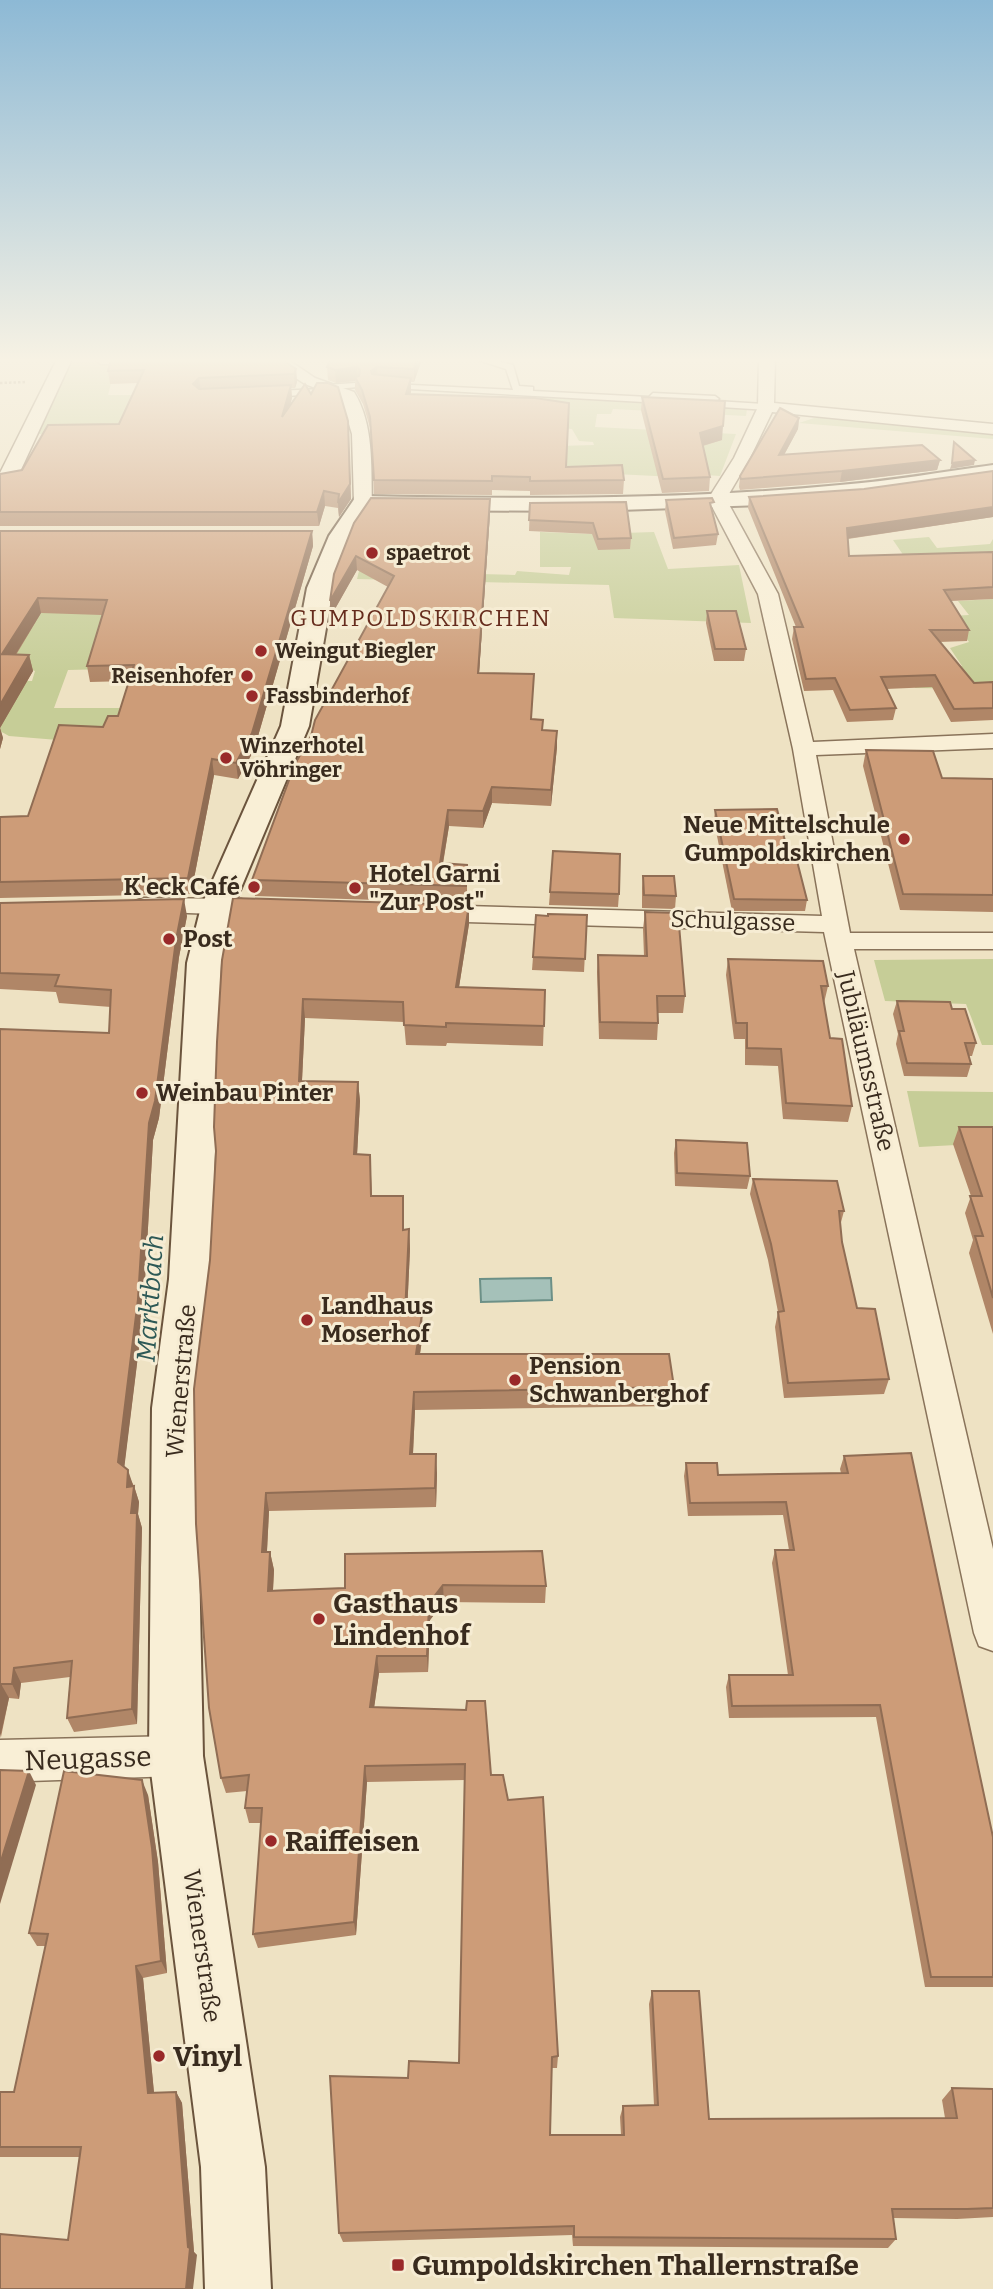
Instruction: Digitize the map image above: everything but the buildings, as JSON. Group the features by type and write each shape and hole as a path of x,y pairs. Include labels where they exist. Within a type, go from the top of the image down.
{"street":[{"path":"0,481 10,474 14,466"},
{"path":"361,466 363,503 471,506 821,494 993,472"},
{"path":"718,499 737,466"},
{"name":"Jubiläumsstraße","path":"718,499 768,594 804,749 837,933 993,1633"},
{"name":"Wienerstraße","path":"238,2289 233,2166 176,1756 174,1408 190,1279 204,963 217,907 295,726 330,536 363,503"},
{"path":"804,749 993,741"},
{"path":"120,907 268,908"},
{"name":"Schulgasse","path":"406,912 993,941"},
{"name":"Neugasse","path":"0,1761 176,1756"}],"green space":[{"path":"500,466 724,466 720,476 679,473 676,477 494,468"},
{"path":"540,532 654,532 668,569 739,565 751,623 614,618 609,585 357,579 359,571 515,575 517,571 569,575 571,567 540,567"},
{"path":"929,537 937,548 990,544 993,539 993,587 906,559 893,540"},
{"path":"81,585 149,668 68,670 54,708 128,708 125,720 70,741 9,736 0,731 0,680 32,681 35,671 4,661 4,629"},
{"path":"993,599 993,689 915,688 909,671 962,666 950,648 969,642 960,629 931,617 969,615 958,601"},
{"path":"993,959 993,1045 982,1045 966,1004 885,1001 874,960"},
{"path":"907,1091 993,1092 993,1143 919,1147"}],"water":[{"path":"551,1278 552,1300 481,1302 480,1279"}],"place":[{"name":"spaetrot","path":"372,553"},
{"name":"Weingut Biegler","path":"261,651"},
{"name":"Reisenhofer","path":"247,676"},
{"name":"Fassbinderhof","path":"252,696"},
{"name":"Winzerhotel Vöhringer","path":"226,758"},
{"name":"Neue Mittelschule Gumpoldskirchen","path":"904,839"},
{"name":"K'eck Café","path":"254,887"},
{"name":"Hotel Garni \"Zur Post\"","path":"355,888"},
{"name":"Post","path":"169,939"},
{"name":"Weinbau Pinter","path":"142,1093"},
{"name":"Landhaus Moserhof","path":"307,1320"},
{"name":"Pension Schwanberghof","path":"515,1380"},
{"name":"Gasthaus Lindenhof","path":"319,1619"},
{"name":"Raiffeisen","path":"271,1841"},
{"name":"Vinyl","path":"159,2056"},
{"name":"Gumpoldskirchen Thallernstraße","path":"398,2265"}],"district":[{"name":"GUMPOLDSKIRCHEN","path":"421,618"}],"water label":[{"name":"Marktbach","path":"150,1298"}]}
